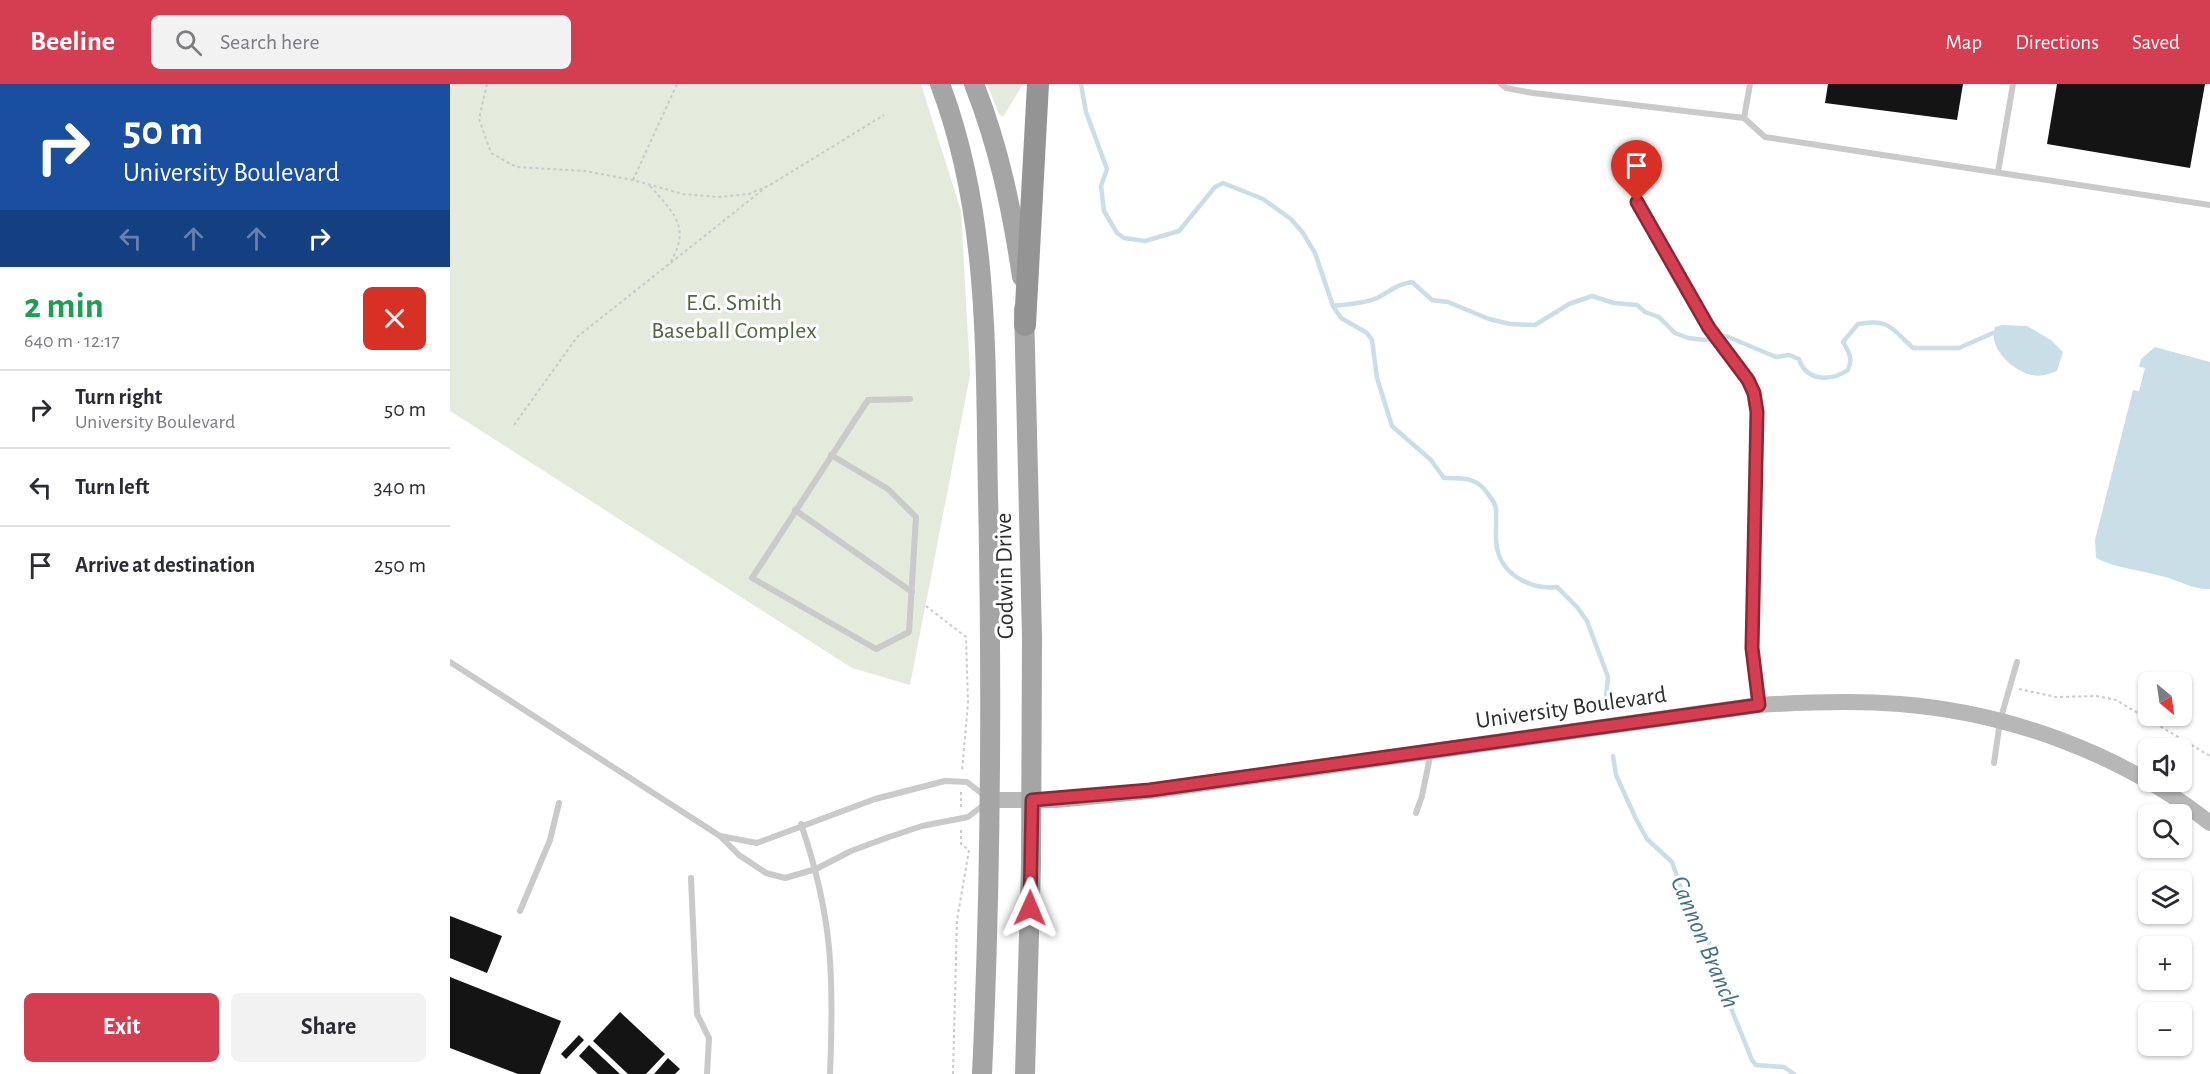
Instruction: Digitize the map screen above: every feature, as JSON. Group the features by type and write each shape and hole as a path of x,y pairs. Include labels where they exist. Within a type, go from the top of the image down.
{"highway":[{"path":"1025,325 1038,84"}],"main road":[{"name":"Godwin Drive","path":"940,84 967,176 982,279 988,516 990,800 982,1074"},
{"name":"Godwin Drive","path":"974,84 999,157 1010,205 1022,278 1025,325 1032,637 1032,800 1025,1074"},
{"name":"University Boulevard","path":"990,800 1032,800 1150,790 1759,705 1854,701 1947,710 2000,721 2055,738 2089,752 2148,782 2210,823"}],"lane":[{"path":"1501,84 1506,88 1533,93 1744,118 1766,137 2210,205"},
{"path":"1744,118 1750,84"},
{"path":"1998,172 2013,84"},
{"path":"1637,202 1709,328 1748,380 1756,402 1752,648 1759,705"},
{"path":"831,455 888,489 916,517 909,632 876,649 752,578 795,510 831,455 868,400 910,399"},
{"path":"795,510 912,592"},
{"path":"450,662 720,836 739,855 766,873 785,878 816,869 851,851 889,837 968,817 990,800 967,782 945,782 875,799 757,843 720,836"},
{"path":"1994,763 2000,721 2017,662"},
{"path":"1416,813 1431,752"},
{"path":"520,911 550,840 559,803"},
{"path":"801,825 816,869 831,947 834,995 830,1074"},
{"path":"691,878 697,1014 709,1038 707,1074"}],"path":[{"path":"487,84 479,119 491,153 516,167 585,171 633,180 682,194 719,197 749,194 770,185"},
{"path":"633,180 677,84"},
{"path":"514,425 577,338 770,185 884,115"},
{"path":"650,185 674,213 681,233 680,247 667,268"},
{"path":"926,606 966,637 968,703 962,782 961,844 969,850 970,855 962,882 957,920 953,1074"},
{"path":"2010,686 2045,695 2097,696 2116,700 2210,756"}],"green space":[{"name":"E.G. Smith Baseball Complex","path":"450,84 921,84 961,211 970,375 910,685 852,668 450,411"},
{"path":"987,84 1023,84 1003,117 999,114"}],"water":[{"path":"2027,326 2051,340 2063,352 2057,371 2036,376 2011,364 1998,351 1995,343 1995,327"},
{"path":"2155,347 2210,362 2210,589 2193,587 2165,577 2113,565 2096,558 2095,540 2133,390 2139,391 2145,368 2139,367 2141,359"}],"building":[{"path":"1828,84 1963,84 1957,120 1825,103"},
{"path":"2057,84 2205,84 2190,168 2047,144"},
{"path":"450,916 502,936 487,973 450,958"},
{"path":"450,977 561,1021 540,1074 518,1074 450,1048"},
{"path":"620,1012 665,1054 646,1074 628,1074 593,1041"},
{"path":"579,1035 584,1040 566,1059 561,1054"},
{"path":"589,1045 620,1074 598,1074 579,1056"},
{"path":"668,1058 680,1069 675,1074 654,1074"}],"waterway":[{"name":"Cannon Branch","path":"1081,84 1086,112 1107,169 1101,186 1104,211 1117,233 1124,238 1145,241 1179,231 1215,187 1223,183 1263,199 1291,219 1303,233 1315,253 1333,306 1341,318 1367,333 1372,340 1377,378 1392,426 1431,460 1444,478 1474,481 1484,488 1495,506 1497,547 1507,568 1530,584 1557,587 1587,621 1608,677 1606,697"},
{"path":"1333,306 1372,300 1397,286 1412,282 1432,300 1448,302 1489,319 1510,324 1535,325 1569,304 1592,296 1614,303 1637,305 1645,312 1659,317 1675,333 1688,338 1705,340 1726,336 1776,357 1789,355 1799,359 1807,372 1826,378 1848,370 1850,355 1843,342 1858,324 1884,324 1895,330 1913,348 1959,348 1993,333"},
{"name":"Cannon Branch","path":"1613,756 1616,775 1636,819 1647,839 1672,862 1681,888 1706,934 1724,991 1752,1060 1756,1065 1784,1067 1794,1074"}],"route":[{"path":"1030,908 1032,800 1056,800 1150,790 1603,729 1759,705 1752,648 1757,412 1754,393 1748,380 1709,328 1637,202"}]}
